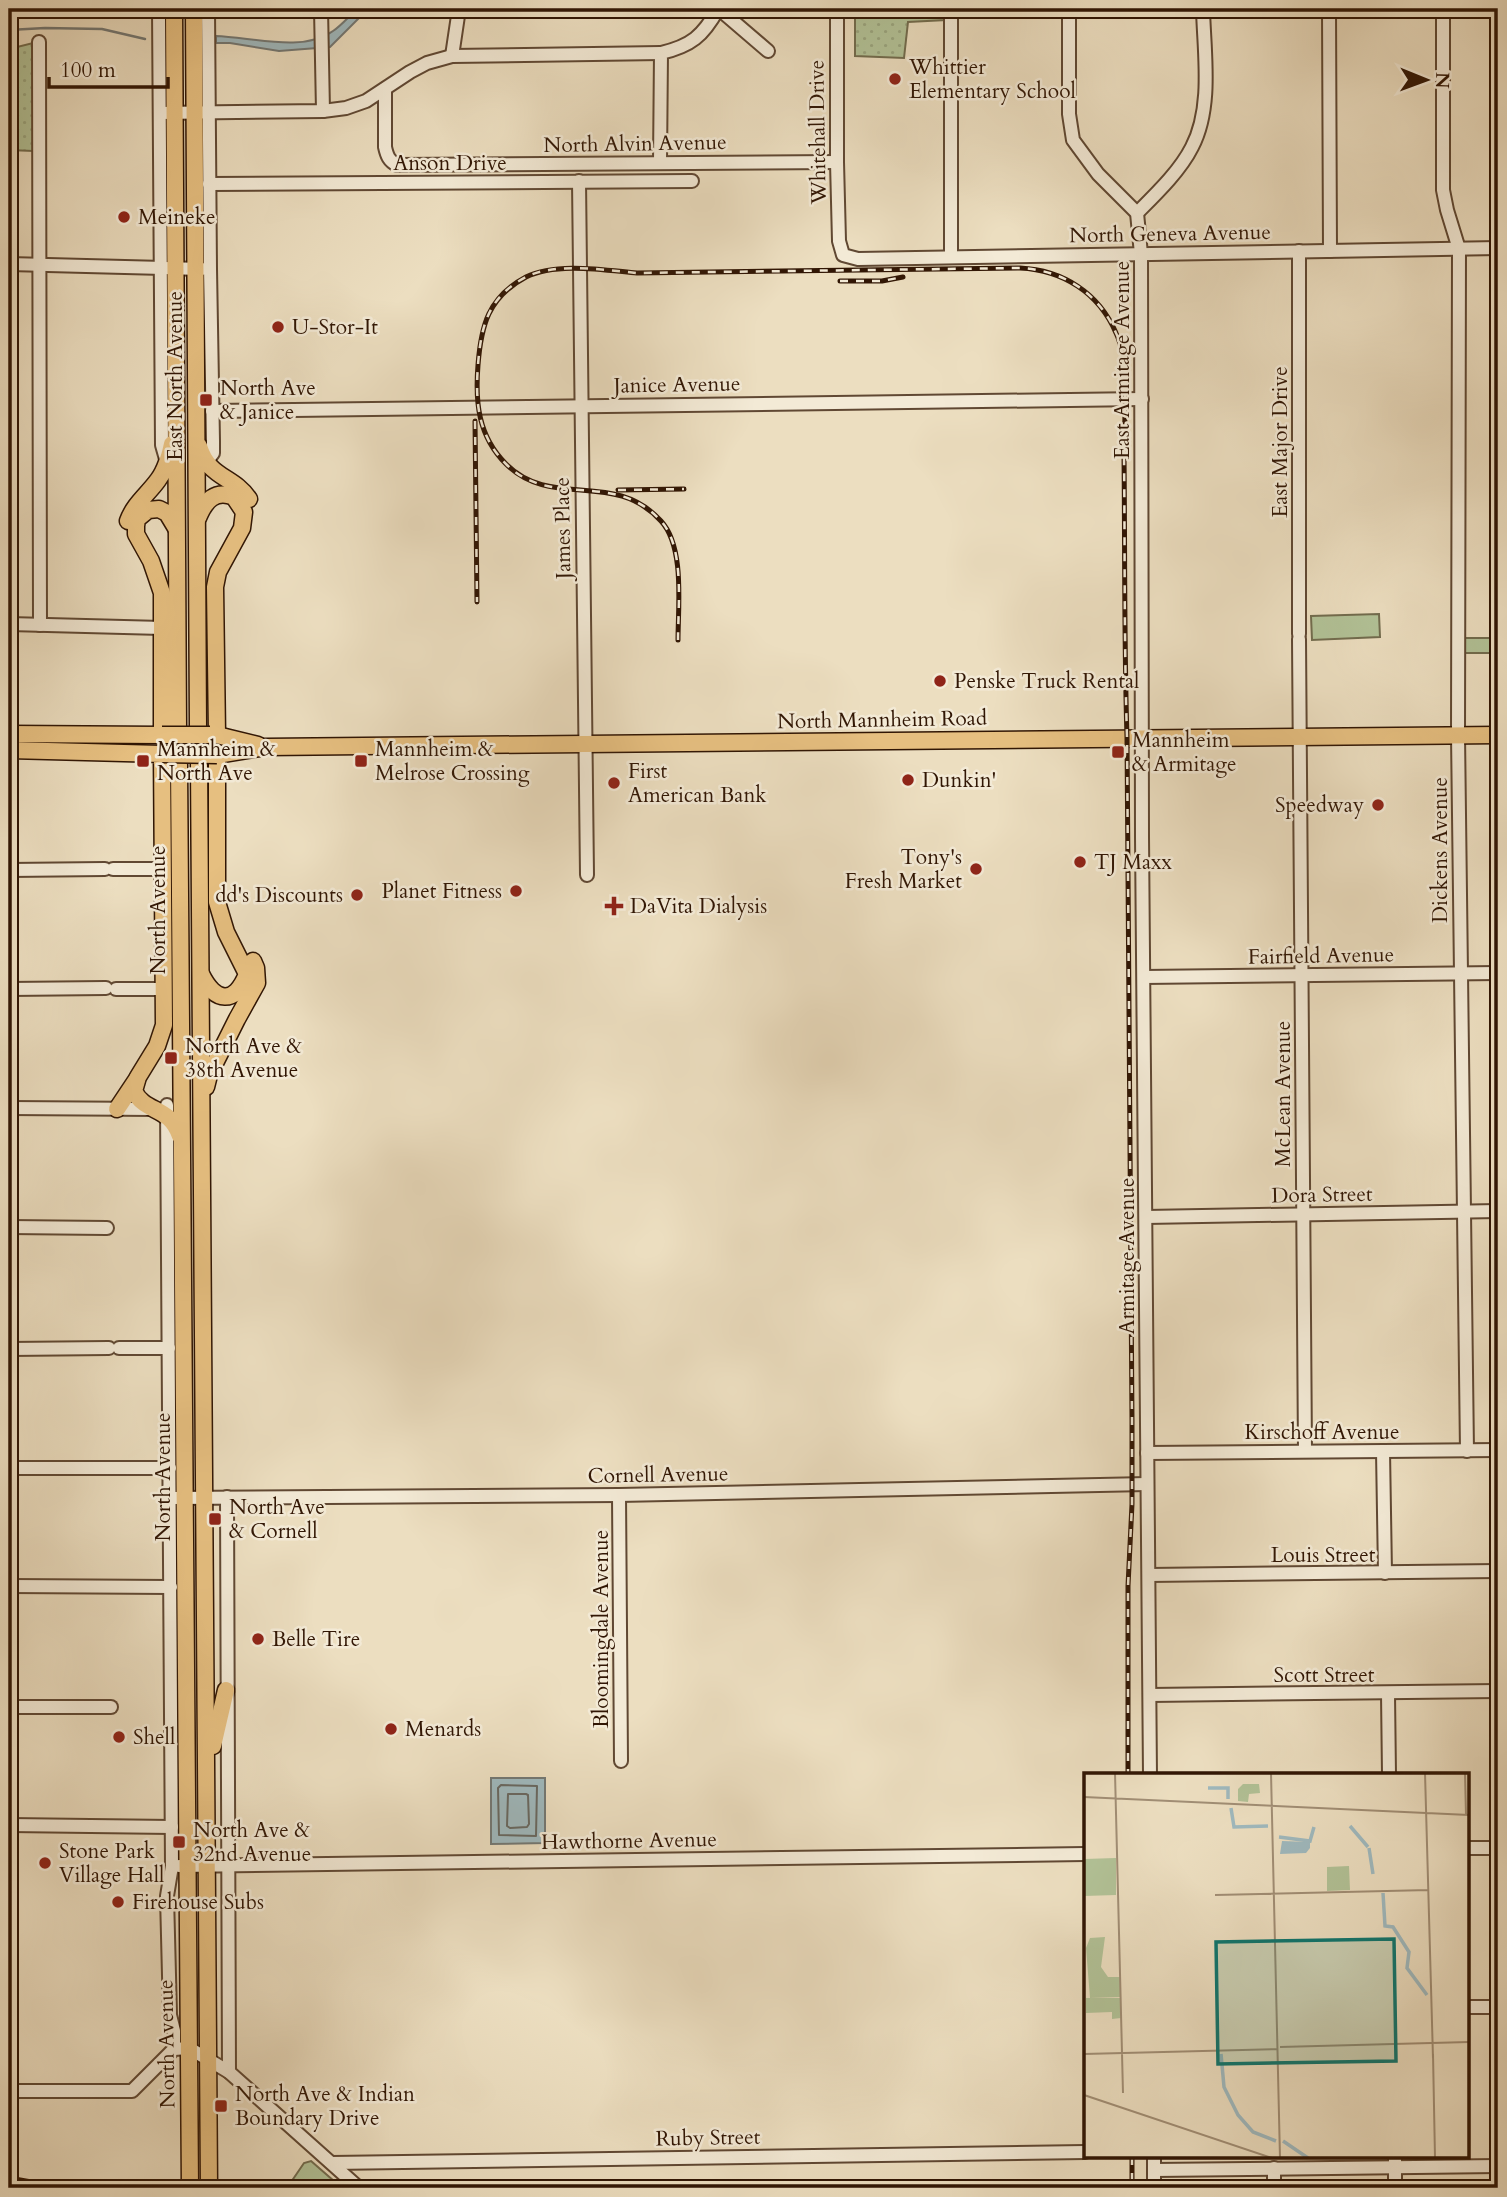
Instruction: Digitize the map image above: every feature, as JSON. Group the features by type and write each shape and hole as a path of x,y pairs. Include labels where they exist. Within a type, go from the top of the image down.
{"main road":[{"name":"East North Avenue","path":"174,17 174,58 167,113 168,268 177,479 178,728"},
{"name":"East North Avenue","path":"194,17 194,58 202,113 203,269 197,479"},
{"path":"159,582 130,540 127,526 131,513 160,478 176,428"},
{"path":"197,437 209,468 247,496 253,514 249,535 224,573 215,604"},
{"path":"197,479 198,728"},
{"path":"198,520 203,506 210,498 223,493 234,496 244,512 242,528 218,572 215,587 217,735"},
{"path":"162,735 162,593 136,534 137,519 148,510 159,509 167,513 177,530"},
{"name":"North Mannheim Road","path":"9,734 217,735 266,747"},
{"name":"North Mannheim Road","path":"9,750 217,755 266,747 1498,734"},
{"path":"162,754 164,1013 161,1036 134,1085 142,1103 163,1110 181,1138"},
{"path":"201,974 208,988 216,996 229,997 241,989 247,974 226,932 218,902 217,755"},
{"name":"North Avenue","path":"179,765 181,1138 177,1498 186,1778 180,1866 181,2049 190,2188"},
{"name":"North Avenue","path":"199,765 209,2188"},
{"path":"202,1100 209,1075 257,983 256,968 218,902"},
{"path":"180,1036 191,1094 192,1186 203,1221"},
{"path":"117,1109 138,1077"},
{"path":"163,1110 173,1100 180,1080"},
{"path":"167,1706 179,1702 185,1685"},
{"path":"207,1783 226,1690"},
{"path":"172,1767 186,1778"}],"street":[{"name":"East North Avenue","path":"159,9 167,113"},
{"name":"East North Avenue","path":"197,479 213,453 203,269 209,184 202,113 208,9"},
{"path":"321,9 323,111"},
{"path":"452,56 459,9"},
{"path":"167,113 323,111 346,108 366,101 410,72 452,56 661,53 682,48 698,38 719,9 768,51"},
{"name":"Whitehall Drive","path":"836,9 839,241 843,255"},
{"path":"951,9 951,256"},
{"path":"1069,9 1069,114 1073,140 1098,174 1137,213 1181,164 1196,137 1202,118 1205,89 1203,9"},
{"path":"1329,9 1330,251"},
{"name":"Dickens Avenue","path":"1443,9 1444,190 1447,210 1460,249 1458,735 1466,1451"},
{"path":"39,42 40,625"},
{"path":"660,162 661,53"},
{"name":"North Alvin Avenue","path":"385,89 387,156 392,163 404,166 837,162"},
{"name":"James Place","path":"579,181 587,875"},
{"name":"Anson Drive","path":"209,184 692,181"},
{"name":"East Armitage Avenue","path":"1137,213 1141,254 1142,737"},
{"name":"North Geneva Avenue","path":"843,255 858,259 1498,248"},
{"name":"East Major Drive","path":"1299,251 1300,736"},
{"path":"9,264 203,269"},
{"name":"East North Avenue","path":"166,462 162,445 168,268"},
{"name":"Janice Avenue","path":"212,411 1142,399"},
{"path":"166,462 177,479"},
{"path":"9,624 162,628"},
{"name":"McLean Avenue","path":"1300,736 1305,1451"},
{"name":"Armitage Avenue","path":"1142,737 1150,1773"},
{"path":"9,870 162,869"},
{"name":"Fairfield Avenue","path":"1144,977 1498,973"},
{"path":"9,989 164,989"},
{"path":"9,1108 163,1110"},
{"name":"North Avenue","path":"163,1110 170,1468 177,1498 167,1706 172,1767 172,1827 180,1866"},
{"name":"Dora Street","path":"1146,1217 1498,1211"},
{"path":"9,1227 107,1228"},
{"path":"9,1349 169,1348"},
{"name":"Kirschoff Avenue","path":"1147,1453 1498,1450"},
{"path":"1383,1451 1385,1573"},
{"path":"9,1468 170,1468"},
{"name":"Cornell Avenue","path":"177,1498 619,1495 1147,1484"},
{"name":"Bloomingdale Avenue","path":"619,1495 621,1761"},
{"path":"227,1497 229,2072"},
{"name":"Louis Street","path":"1149,1575 1498,1571"},
{"path":"9,1586 171,1587"},
{"name":"Scott Street","path":"1150,1695 1498,1691"},
{"path":"1388,1694 1389,1773"},
{"path":"9,1707 111,1707"},
{"path":"9,1825 172,1827"},
{"path":"1468,1848 1498,1848"},
{"name":"Hawthorne Avenue","path":"180,1866 1084,1854"},
{"path":"1468,2007 1498,2007"},
{"path":"9,2091 131,2091 181,2049 208,2059 229,2072 359,2188"},
{"name":"Ruby Street","path":"332,2163 1084,2152"},
{"path":"1395,2162 1395,2188"},
{"path":"1154,2188 1154,2163 1274,2168 1395,2162 1498,2166"},
{"path":"1274,2168 1274,2188"}],"green space":[{"path":"855,9 946,9 946,20 908,22 904,58 855,56"},
{"path":"33,43 33,151 9,150 9,49"},
{"path":"1379,614 1380,637 1312,640 1311,616"},
{"path":"1464,638 1498,638 1498,653 1464,653"},
{"path":"311,2161 342,2188 287,2188 304,2163"}],"water":[{"path":"357,9 368,9 330,47 279,51 216,43 216,36 292,43 321,38"},
{"path":"491,1778 545,1778 545,1843 491,1844"}],"waterway":[{"path":"9,30 102,29 145,39"}],"railway":[{"path":"678,640 677,561 669,532 661,521 643,506 623,497 603,492 563,489 524,478 506,464 489,442 478,405 479,351 489,314 495,303 513,285 538,272 566,268 637,273 1020,268 1051,273 1065,279 1078,286 1100,306 1120,345 1125,392 1132,1420 1128,1586 1128,1773"},
{"path":"840,281 882,281 903,277"},
{"path":"475,421 477,602"},
{"path":"618,490 684,489"},
{"path":"1132,2158 1132,2188"},
{"path":"9,2178 65,2188"}],"place":[{"name":"Whittier Elementary School","path":"895,79"},
{"name":"Meineke","path":"124,217"},
{"name":"U-Stor-It","path":"278,327"},
{"name":"North Ave & Janice","path":"206,400"},
{"name":"Penske Truck Rental","path":"940,681"},
{"name":"Mannheim & Armitage","path":"1118,752"},
{"name":"Mannheim & North Ave","path":"143,761"},
{"name":"Mannheim & Melrose Crossing","path":"361,761"},
{"name":"Dunkin'","path":"908,780"},
{"name":"First American Bank","path":"614,783"},
{"name":"Speedway","path":"1378,805"},
{"name":"TJ Maxx","path":"1080,862"},
{"name":"Tony's Fresh Market","path":"976,869"},
{"name":"Planet Fitness","path":"516,891"},
{"name":"dd's Discounts","path":"357,895"},
{"name":"DaVita Dialysis","path":"614,906"},
{"name":"North Ave & 38th Avenue","path":"171,1058"},
{"name":"North Ave & Cornell","path":"215,1519"},
{"name":"Belle Tire","path":"258,1639"},
{"name":"Menards","path":"391,1729"},
{"name":"Shell","path":"119,1737"},
{"name":"North Ave & 32nd Avenue","path":"179,1842"},
{"name":"Stone Park Village Hall","path":"45,1863"},
{"name":"Firehouse Subs","path":"118,1902"},
{"name":"North Ave & Indian Boundary Drive","path":"221,2106"}]}
